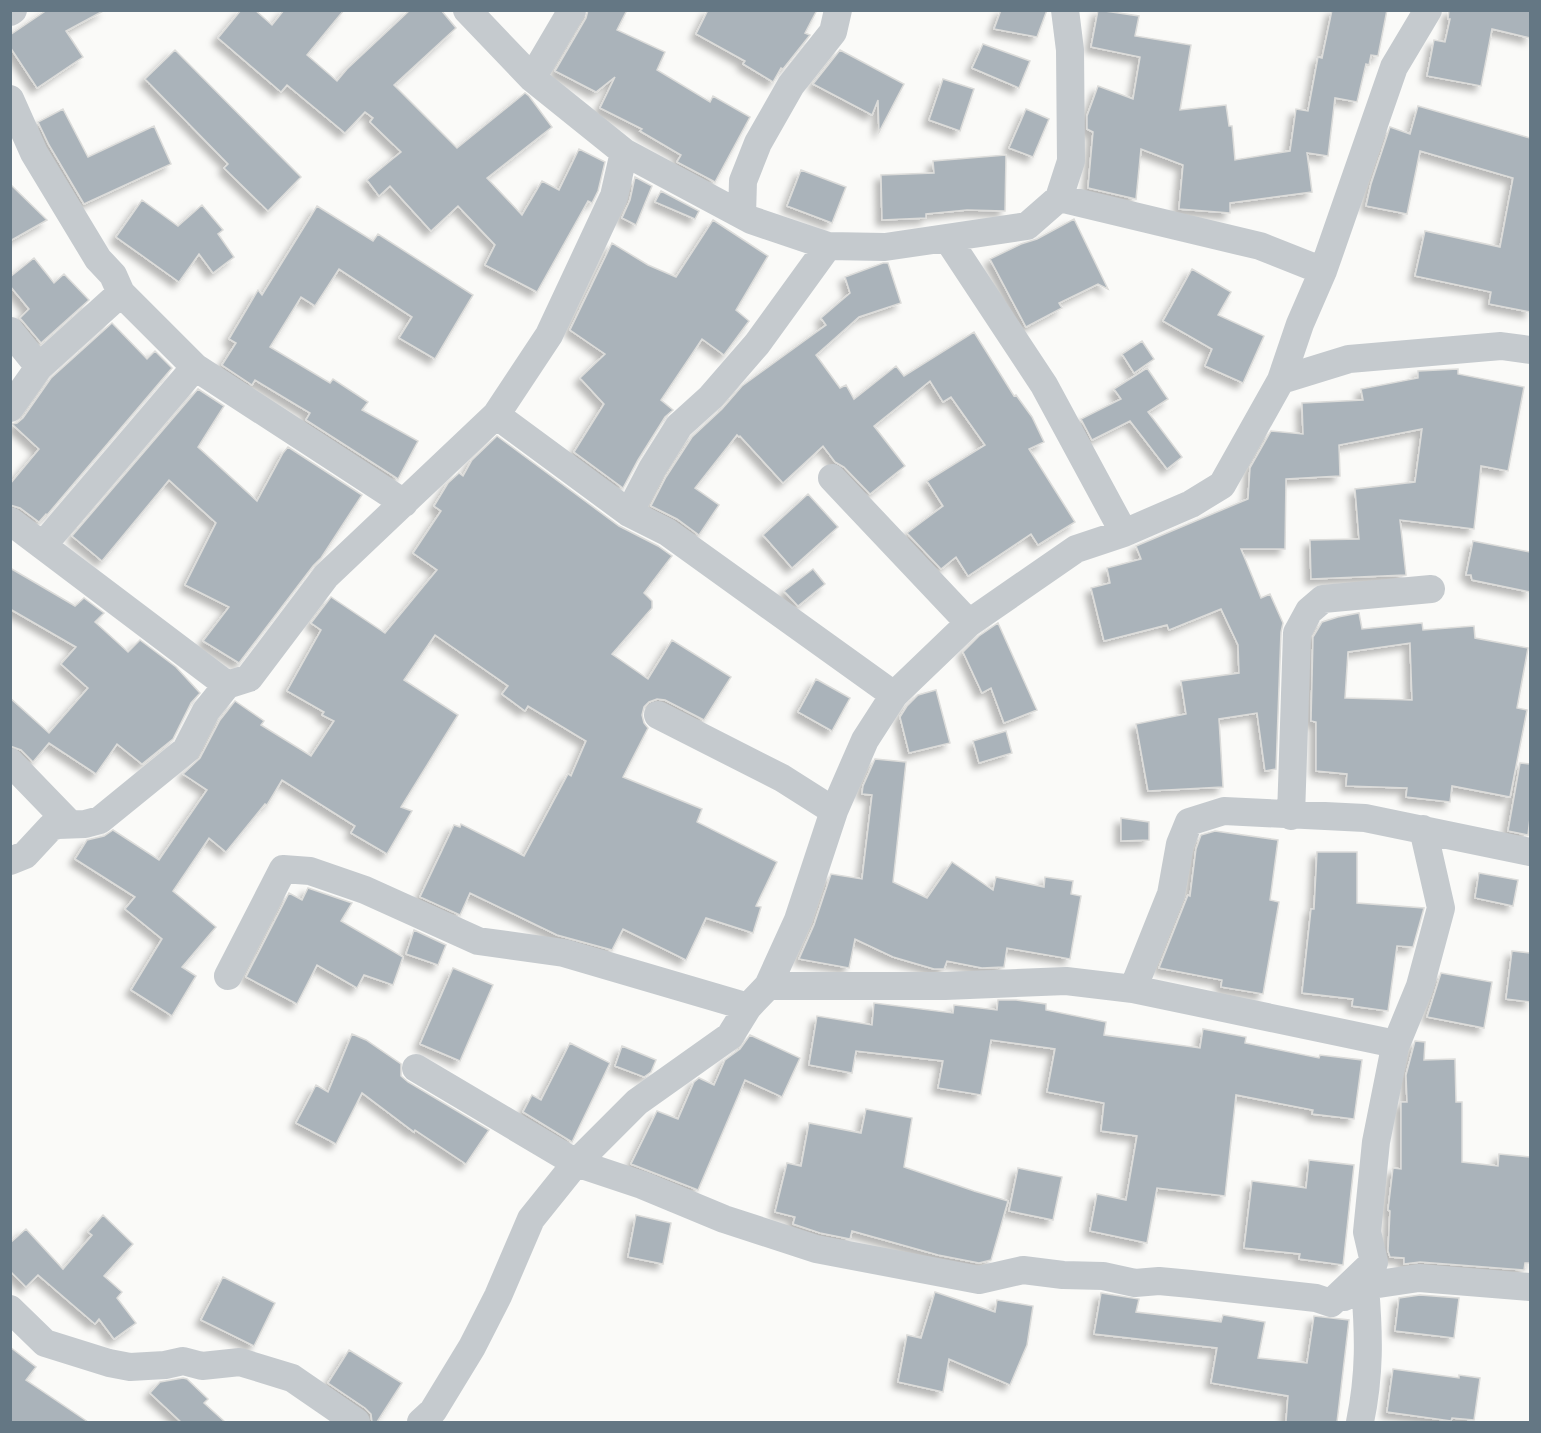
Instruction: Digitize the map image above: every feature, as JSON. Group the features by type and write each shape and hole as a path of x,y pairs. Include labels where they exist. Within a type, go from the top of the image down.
{"street":[{"path":"466,10 532,78 624,152 751,220 828,246 885,247 1027,226 1059,198 1071,161 1070,50 1065,10"},
{"path":"532,78 572,10"},
{"path":"742,215 743,181 758,144 791,85 832,32 838,10"},
{"path":"421,1422 433,1411 472,1347 498,1296 531,1219 576,1163 637,1102 730,1036 748,1007 768,986 798,920 834,811 865,740 894,695 969,623 1076,549 1124,533 1191,504 1222,485 1281,380 1300,324 1323,272 1394,68 1428,10"},
{"path":"10,99 34,153 98,259 113,275 121,293 195,367 404,503"},
{"path":"10,861 25,855 51,827 85,824 100,820 186,750 206,711 226,685 249,678 326,576 496,415 549,335 614,196 624,152"},
{"path":"1059,198 1260,246 1323,272"},
{"path":"947,238 1044,385 1124,533"},
{"path":"629,513 652,469 679,426 711,397 757,344 828,246"},
{"path":"10,408 39,367 121,293"},
{"path":"10,331 39,367"},
{"path":"1281,380 1349,358 1501,346 1530,350"},
{"path":"44,544 195,367"},
{"path":"496,415 629,513 667,532 894,695"},
{"path":"832,478 969,623"},
{"path":"12,526 44,544 226,685"},
{"path":"1292,816 1297,633 1309,611 1323,599 1431,589"},
{"path":"658,715 782,778 834,811"},
{"path":"10,762 70,824"},
{"path":"1133,989 1170,894 1180,844 1189,822 1224,811 1365,818 1530,852"},
{"path":"1331,1303 1374,1262 1367,1232 1376,1142 1395,1047 1420,986 1441,908 1423,829"},
{"path":"228,975 283,869 310,871 365,890 478,941 564,953 748,1007"},
{"path":"768,986 945,986 1066,981 1133,989 1386,1042 1395,1047"},
{"path":"416,1068 576,1163 642,1185 724,1220 779,1238 816,1249 929,1272 979,1280 1023,1270 1063,1275 1103,1276 1135,1282 1159,1281 1316,1298 1331,1303 1365,1286 1419,1278 1530,1287"},
{"path":"1360,1422 1365,1397 1370,1341 1365,1286"},
{"path":"10,1309 45,1343 109,1363 129,1367 165,1365 183,1361 202,1366 240,1362 292,1378 356,1422"}],"building":[{"path":"47,10 105,10 66,31 83,57 37,88 10,47 10,35"},
{"path":"241,10 255,10 272,25 284,10 344,10 307,55 337,81 410,10 441,10 456,28 394,85 457,148 525,93 529,96 552,127 487,178 522,215 542,181 559,190 579,149 605,162 598,191 592,203 588,201 537,292 485,265 495,245 458,206 431,231 390,186 379,196 367,180 401,152 370,122 373,118 365,112 345,133 287,85 281,92 218,38"},
{"path":"588,10 627,10 617,30 665,52 657,70 710,102 713,96 750,117 715,182 677,162 681,155 640,131 642,129 600,108 615,77 596,92 555,71 586,18"},
{"path":"708,10 817,10 805,33 810,35 783,69 781,68 773,82 743,64 745,61 696,34"},
{"path":"1001,10 1047,10 1037,37 994,29"},
{"path":"1098,10 1139,16 1135,36 1191,45 1180,110 1226,105 1229,126 1232,126 1235,160 1290,151 1296,109 1308,111 1318,57 1322,58 1332,10 1387,10 1378,56 1371,55 1369,65 1366,64 1357,102 1335,98 1328,156 1307,153 1312,192 1230,203 1230,213 1179,209 1183,165 1141,149 1136,199 1088,188 1093,132 1087,129 1087,116 1098,86 1133,99 1140,57 1091,47"},
{"path":"1449,10 1530,10 1530,38 1492,29 1481,86 1427,76 1434,40 1445,42 1450,19 1448,19"},
{"path":"983,44 1030,61 1019,88 972,68"},
{"path":"175,50 301,177 268,211 224,168 228,164 145,79"},
{"path":"840,50 904,84 879,132 878,100 872,115 813,84"},
{"path":"943,79 974,89 960,131 929,120"},
{"path":"1418,106 1530,138 1530,312 1489,304 1491,292 1415,276 1425,231 1500,247 1513,178 1420,151 1407,214 1366,206 1390,127 1410,134"},
{"path":"63,109 88,157 154,126 171,164 84,204 38,122"},
{"path":"1026,109 1049,119 1033,157 1009,148"},
{"path":"1006,155 1005,211 967,210 926,214 926,218 882,220 881,175 934,173 933,161"},
{"path":"801,170 846,187 832,223 787,206"},
{"path":"635,177 652,186 636,225 622,218 630,200"},
{"path":"10,184 47,220 10,241"},
{"path":"661,191 699,211 695,219 655,202"},
{"path":"142,200 178,226 202,205 223,230 218,234 234,257 213,273 199,254 179,282 116,237"},
{"path":"317,206 373,241 378,234 473,295 435,359 399,338 412,317 339,269 315,306 301,297 270,347 330,383 333,379 368,402 362,410 418,441 398,479 306,420 310,413 255,380 252,385 222,365 236,343 229,339 258,290 262,295"},
{"path":"1074,219 1108,289 1098,284 1059,303 1062,308 1026,327 990,259 1037,239"},
{"path":"713,220 768,256 736,310 749,321 724,355 702,339 661,400 673,410 665,417 623,488 574,452 604,404 580,378 605,354 570,330 612,243 648,265 676,277"},
{"path":"34,258 54,283 64,274 89,300 41,343 20,318 29,309 10,286 10,277"},
{"path":"888,263 901,303 859,317 816,355 840,388 846,385 854,399 896,366 904,376 974,332 1014,396 1016,395 1032,417 1044,442 1029,449 1075,522 1038,545 1031,534 968,576 956,557 941,569 907,533 943,506 927,481 985,445 951,397 943,402 930,381 874,426 905,466 870,494 844,467 835,462 823,446 783,483 737,435 695,488 719,505 699,535 677,519 651,506 666,477 692,437 722,409 742,386 826,325 821,318 850,293 845,277"},
{"path":"1192,269 1231,292 1218,315 1264,336 1243,383 1205,366 1212,349 1163,321"},
{"path":"112,323 147,359 155,351 172,368 39,522 20,508 10,505 10,484 39,449 12,424 23,418 51,378"},
{"path":"1142,341 1154,359 1134,373 1122,354"},
{"path":"1147,368 1168,399 1148,412 1182,457 1167,469 1130,421 1092,440 1081,419 1121,399 1114,389"},
{"path":"1458,369 1458,374 1524,387 1508,471 1481,466 1474,529 1400,520 1406,575 1311,579 1310,540 1359,539 1355,489 1415,482 1422,429 1339,445 1340,476 1286,479 1285,549 1241,549 1261,598 1270,594 1283,623 1276,769 1265,771 1257,713 1219,719 1223,787 1148,791 1136,724 1186,714 1181,681 1239,673 1238,645 1221,609 1169,630 1167,625 1104,641 1091,588 1110,583 1107,568 1141,559 1136,546 1248,499 1250,468 1271,431 1303,434 1302,403 1363,400 1361,389 1418,378 1418,371"},
{"path":"198,389 224,406 198,447 257,501 288,447 362,495 321,558 239,663 203,641 229,607 185,585 216,523 169,480 102,561 72,536"},
{"path":"497,436 619,526 658,546 672,556 644,593 652,601 652,608 612,654 648,679 672,640 731,677 704,720 665,700 657,699 649,702 644,707 642,715 648,728 623,777 702,809 697,822 777,862 756,906 761,907 753,933 706,918 686,960 623,929 612,950 557,935 470,893 460,915 420,897 454,825 460,827 461,824 524,856 568,774 571,776 586,741 528,706 525,711 502,694 508,686 435,635 404,680 458,715 401,807 412,811 387,854 351,833 355,826 282,780 267,805 265,804 226,852 209,838 173,891 216,927 182,967 196,976 172,1016 131,990 162,939 125,909 135,897 75,859 87,840 104,836 113,830 159,860 207,790 183,774 200,758 220,720 235,701 264,721 261,725 311,756 334,721 322,715 324,712 287,691 321,630 311,623 331,597 385,633 437,570 413,553 441,511 434,506 448,483 459,473 463,476 472,460"},
{"path":"808,494 838,527 792,568 763,535"},
{"path":"1473,541 1530,552 1530,592 1472,580 1471,575 1466,575"},
{"path":"10,568 75,606 84,598 104,613 95,622 128,652 140,640 176,667 200,693 191,703 173,739 142,764 117,744 96,774 49,743 33,762 21,750 10,746 10,698 49,733 88,688 61,664 76,647 10,609"},
{"path":"813,569 825,584 798,606 784,591"},
{"path":"1359,613 1362,629 1422,623 1423,630 1474,626 1475,638 1528,648 1517,708 1527,710 1510,797 1452,786 1450,802 1406,797 1407,788 1346,786 1347,774 1316,771 1316,722 1311,721 1313,637 1322,622","holes":["1410,643 1412,700 1345,698 1348,652"]},
{"path":"998,623 1037,710 1004,723 991,688 982,693 963,652 979,636"},
{"path":"816,679 850,698 832,731 798,712"},
{"path":"936,690 950,743 909,753 900,717 918,695"},
{"path":"1006,731 1012,753 979,763 973,741"},
{"path":"875,759 906,762 893,882 927,898 952,862 993,890 996,877 1044,887 1045,877 1073,881 1071,894 1081,896 1070,959 1007,948 1004,967 982,968 947,961 944,969 934,969 893,957 855,939 849,968 799,959 814,925 831,874 862,879 872,795 862,794 863,786"},
{"path":"1520,763 1530,764 1528,835 1508,831"},
{"path":"1121,818 1149,822 1149,840 1121,841"},
{"path":"1215,831 1278,840 1270,900 1279,902 1263,994 1221,987 1222,980 1159,968 1188,895 1190,896 1196,849 1201,835"},
{"path":"1317,852 1357,852 1357,903 1424,908 1413,947 1397,946 1388,1011 1352,1006 1353,999 1302,993 1311,909 1314,909"},
{"path":"1479,873 1518,880 1513,906 1475,898"},
{"path":"308,888 352,903 341,921 403,957 393,985 364,975 357,988 317,965 297,1004 246,977 289,893 302,900"},
{"path":"414,930 446,945 438,965 406,954"},
{"path":"1512,951 1530,953 1530,1002 1506,999"},
{"path":"453,968 493,985 460,1061 420,1044"},
{"path":"1441,973 1492,982 1484,1028 1427,1017"},
{"path":"998,1000 1046,1004 1046,1010 1106,1022 1104,1035 1200,1048 1203,1029 1246,1037 1245,1043 1319,1058 1320,1055 1362,1060 1354,1119 1312,1114 1313,1110 1236,1095 1225,1196 1157,1188 1147,1243 1090,1231 1097,1194 1126,1200 1137,1136 1101,1131 1104,1103 1047,1092 1055,1049 991,1040 981,1095 938,1088 943,1061 856,1051 852,1073 809,1065 817,1016 872,1025 874,1003 953,1013 954,1005 997,1010"},
{"path":"352,1034 366,1040 401,1064 401,1076 408,1082 489,1130 466,1164 415,1130 414,1132 362,1093 336,1144 296,1123 316,1085 328,1092"},
{"path":"750,1035 800,1058 782,1097 745,1080 698,1190 631,1164 657,1111 678,1119 694,1082 699,1078 714,1085 725,1060 740,1049"},
{"path":"1415,1041 1425,1042 1424,1060 1455,1059 1456,1102 1462,1102 1462,1162 1498,1166 1499,1154 1530,1157 1530,1263 1525,1263 1524,1270 1420,1262 1404,1264 1404,1258 1390,1257 1388,1251 1390,1211 1388,1210 1393,1168 1401,1169 1401,1102 1407,1102 1406,1075"},
{"path":"570,1043 610,1063 572,1142 523,1112 532,1095 541,1100"},
{"path":"622,1046 656,1060 651,1072 644,1077 615,1066"},
{"path":"866,1109 912,1118 904,1167 1008,1201 991,1260 979,1263 938,1255 852,1231 850,1239 820,1233 793,1224 795,1217 775,1212 787,1163 801,1166 809,1123 861,1133"},
{"path":"1309,1160 1354,1165 1343,1265 1299,1259 1300,1254 1244,1248 1252,1181 1306,1188"},
{"path":"1018,1168 1062,1177 1053,1220 1009,1211"},
{"path":"103,1215 133,1244 104,1276 122,1292 117,1298 136,1323 114,1339 99,1319 95,1324 38,1275 26,1287 10,1271 10,1243 26,1229 63,1269 92,1235 88,1232"},
{"path":"636,1215 671,1223 663,1264 628,1257"},
{"path":"223,1277 275,1303 254,1346 201,1320"},
{"path":"935,1292 995,1312 997,1300 1033,1306 1027,1345 1010,1385 949,1359 943,1392 898,1382 907,1335 921,1338"},
{"path":"1101,1293 1139,1299 1136,1312 1221,1322 1223,1315 1265,1322 1258,1358 1307,1363 1314,1316 1349,1320 1337,1422 1286,1422 1288,1396 1211,1383 1217,1348 1094,1334"},
{"path":"1420,1295 1459,1298 1454,1338 1395,1331 1399,1298"},
{"path":"10,1347 36,1367 26,1380 88,1422 10,1422"},
{"path":"349,1350 402,1383 377,1422 372,1422 371,1414 365,1408 328,1383"},
{"path":"1393,1369 1459,1378 1459,1375 1480,1378 1474,1420 1452,1418 1451,1421 1387,1412"},
{"path":"187,1379 208,1399 204,1403 225,1422 181,1422 150,1393 160,1382"}]}
